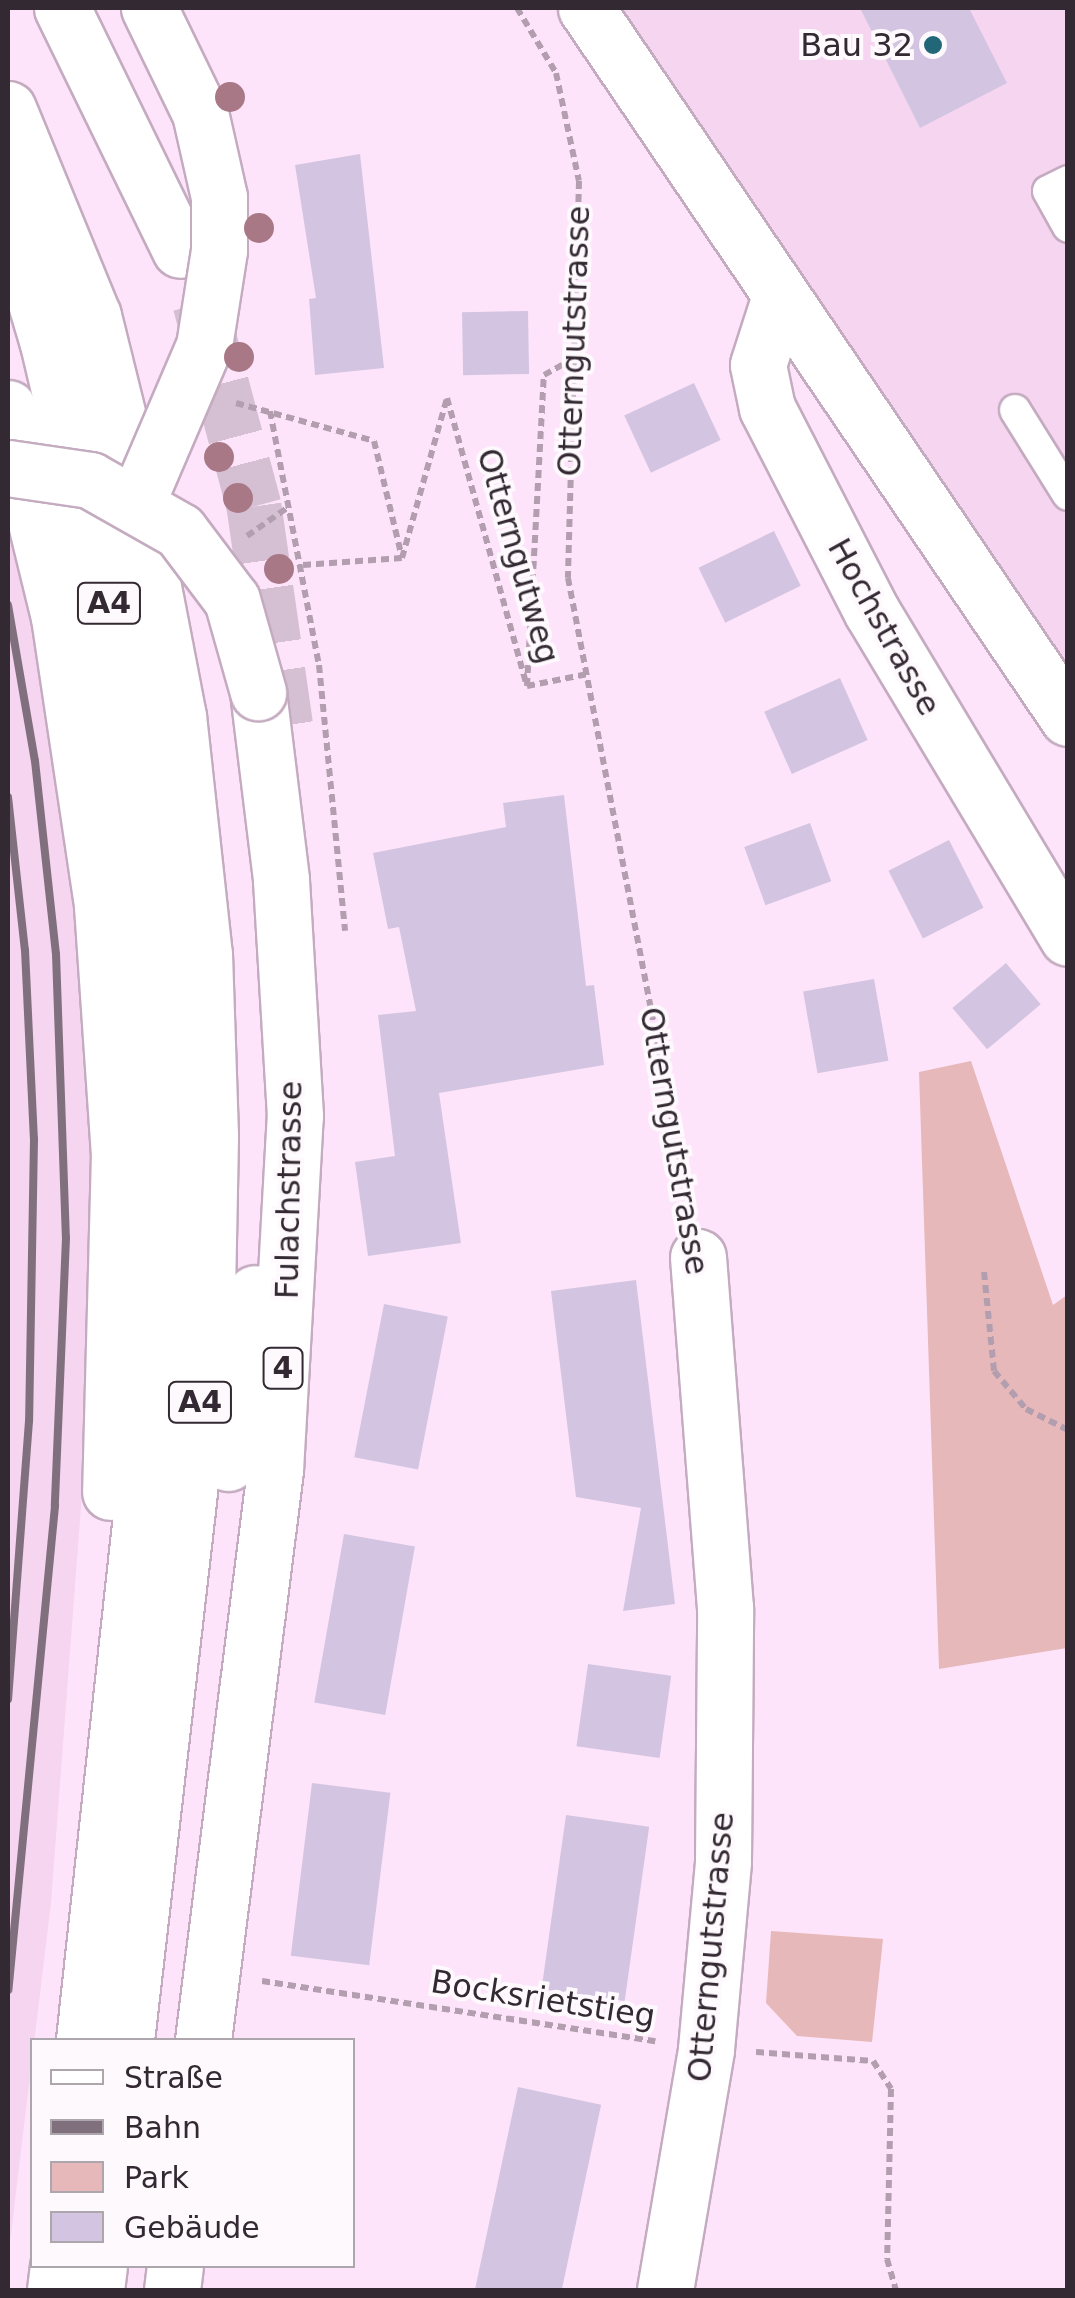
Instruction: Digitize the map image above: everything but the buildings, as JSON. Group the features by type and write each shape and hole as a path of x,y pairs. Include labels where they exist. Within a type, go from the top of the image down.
{"main road":[{"path":"62,8 180,250"},
{"path":"137,502 188,393 212,312 219,197 200,113 150,8"},
{"path":"586,8 779,300 1068,718"},
{"name":"A4","path":"8,108 93,316 128,457 178,716 204,954 210,1156 206,1344 129,2016"},
{"name":"A4","path":"8,209 48,343 110,610 143,819 159,1007 162,1218 152,1405 84,2038"},
{"name":"Hochstrasse","path":"779,300 758,365 768,408 872,612 1068,938"},
{"path":"8,408 78,721 114,1028 120,1277 95,1950"},
{"name":"4","path":"8,468 90,480 137,502"},
{"name":"Fulachstrasse","path":"137,502 209,562 232,600 258,692 281,879 295,1116 275,1470 203,2038"},
{"name":"Otterngutstrasse","path":"665,2290 706,2048 723,1862 725,1608 698,1257"},
{"path":"129,2016 255,1293"}],"lane":[{"path":"1068,181 1048,191 1068,227"},
{"path":"1015,410 1068,495"}],"path":[{"name":"Otterngutstrasse","path":"517,8 556,73 579,181 570,360 568,578 698,1257"},
{"name":"Otterngutweg","path":"527,686 544,374 570,360"},
{"path":"188,393 270,411 374,441 402,558 303,565"},
{"name":"Otterngutweg","path":"402,558 447,398 527,686"},
{"path":"270,411 320,665 345,931"},
{"path":"312,673 320,665"},
{"path":"527,686 588,674"},
{"path":"984,1272 994,1371 1026,1409 1068,1430"},
{"name":"Bocksrietstieg","path":"211,1974 706,2048 872,2062 891,2089 887,2259 896,2290"}],"shaded area":[{"path":"586,8 1067,8 1067,718"},
{"path":"8,485 42,617 92,1045 93,1348 51,1903 35,2038 30,2038 30,2077 8,2259"}],"green space":[{"path":"971,1061 1053,1305 1067,1295 1067,1648 939,1669 919,1072"},
{"path":"771,1931 883,1939 872,2042 797,2036 766,2003"}],"tunnel":[{"path":"200,303 254,506 288,742"}],"railway":[{"path":"8,605 35,761 56,954 66,1238 55,1506 8,1990"},
{"path":"8,797 25,950 34,1139 29,1421 8,1699"}],"place":[{"name":"Bau 32","path":"933,45"}]}
